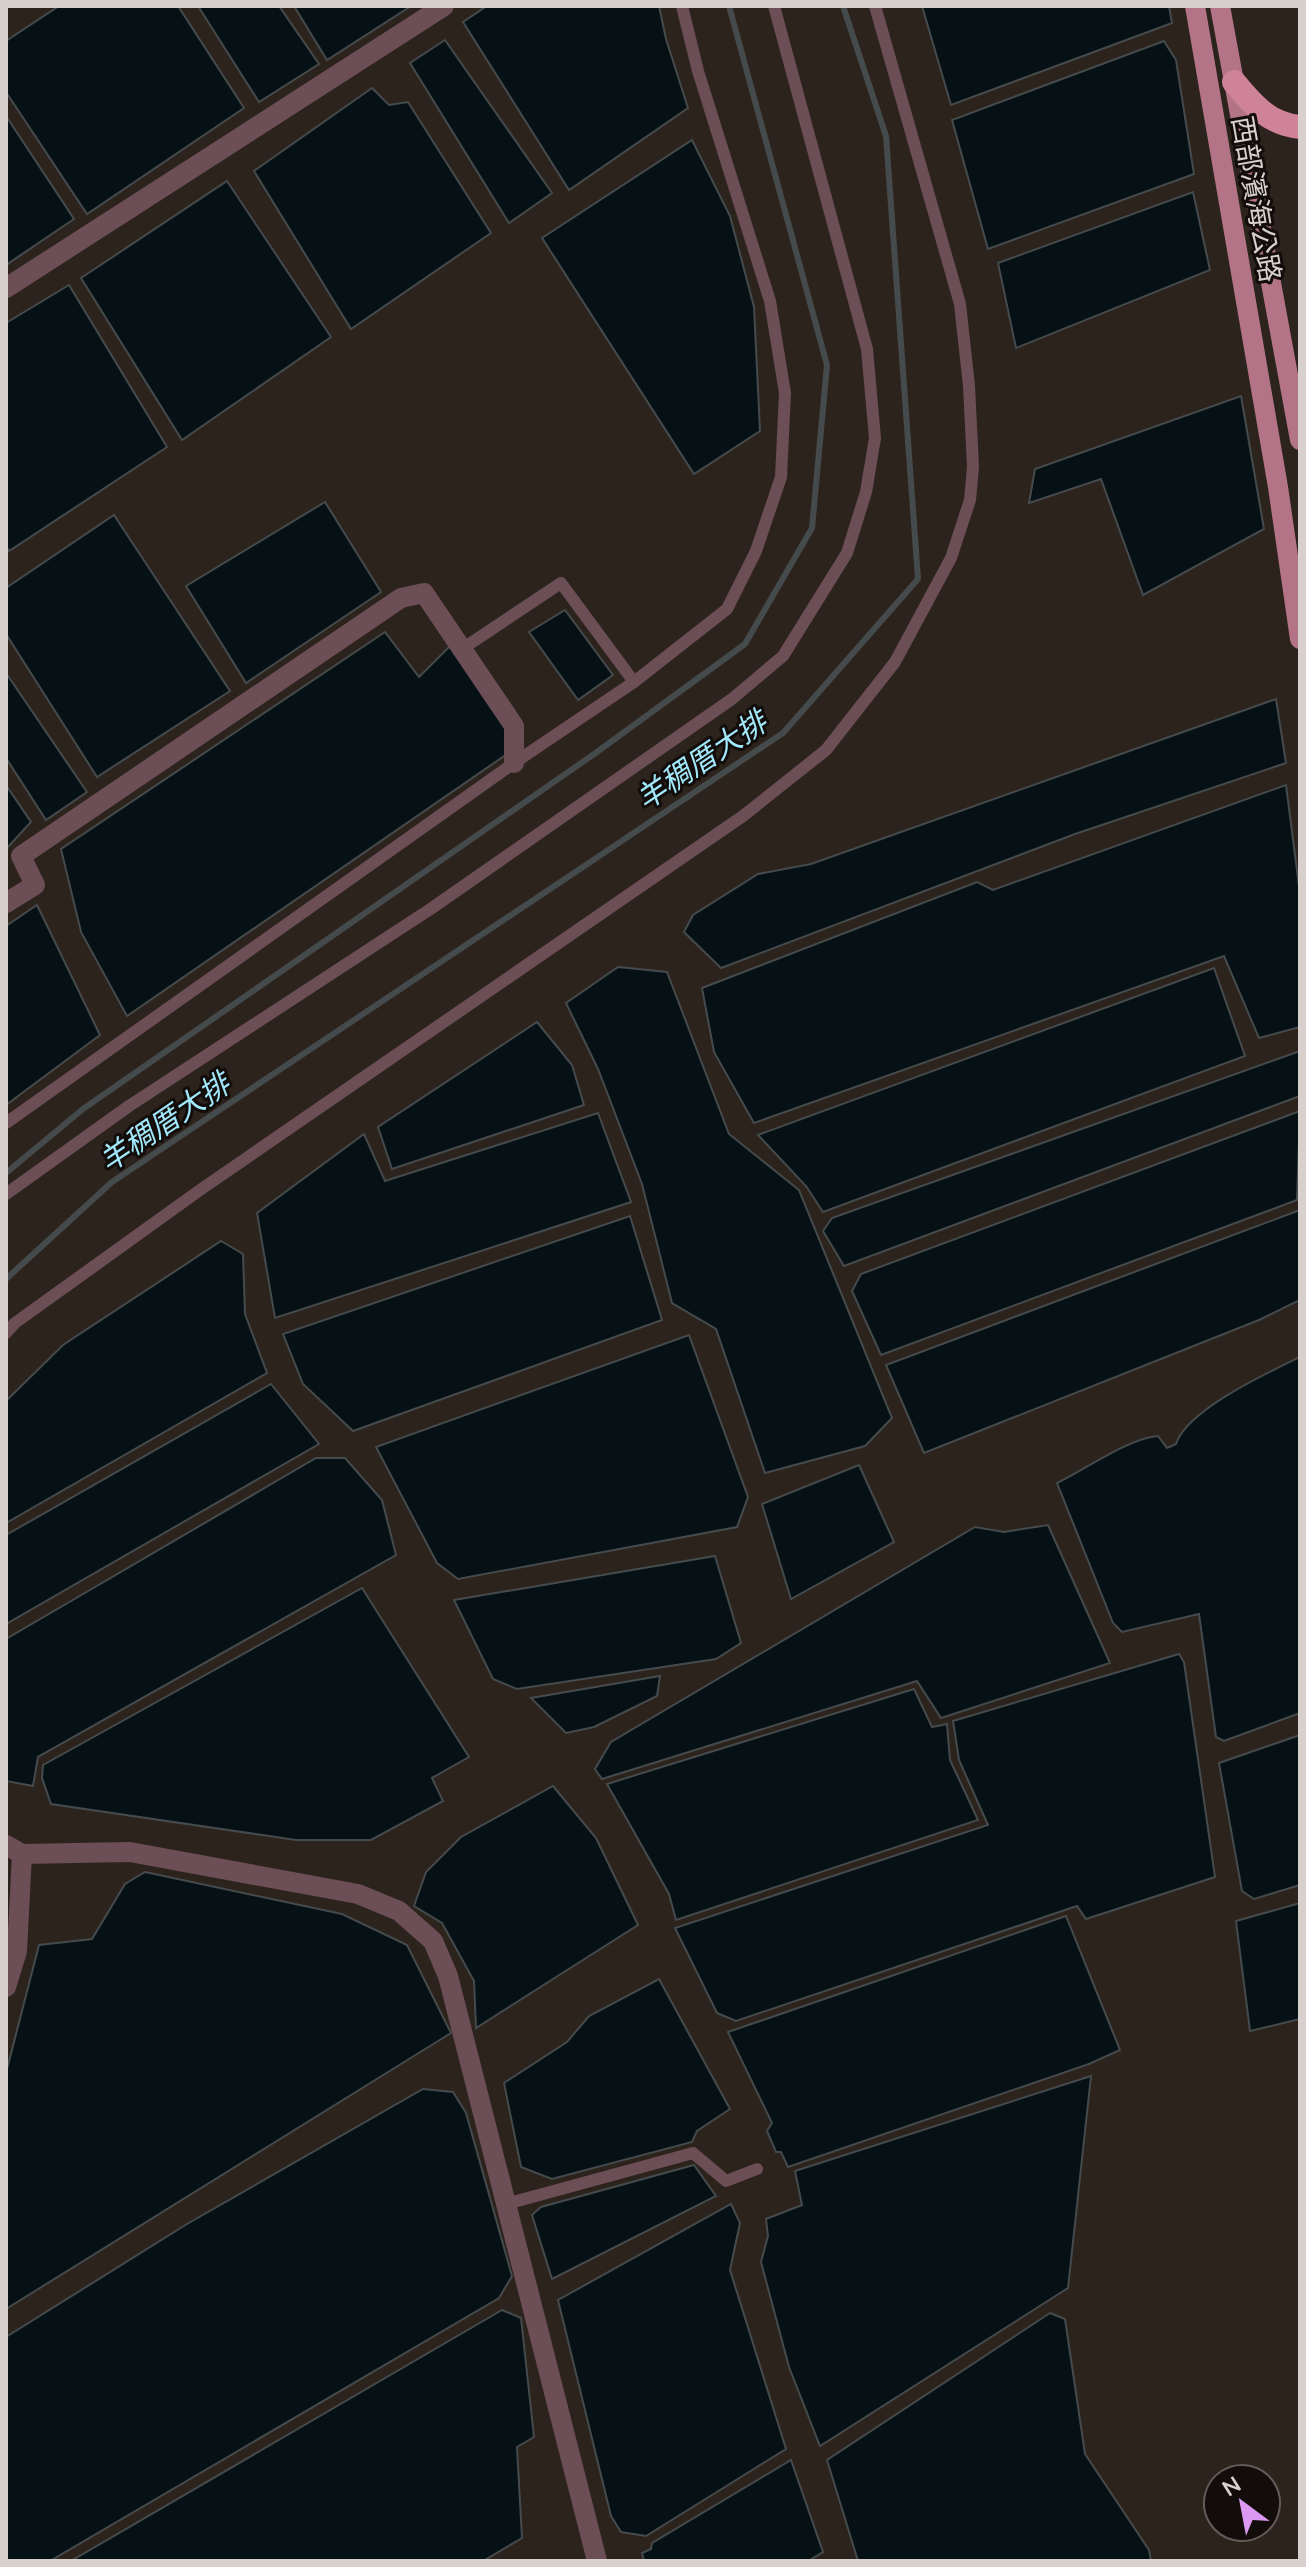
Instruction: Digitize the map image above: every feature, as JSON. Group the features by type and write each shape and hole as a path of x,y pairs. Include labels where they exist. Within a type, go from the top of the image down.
{"highway":[{"path":"1234,82 1259,111 1284,125 1300,127"}],"main road":[{"name":"西部濱海公路","path":"1195,6 1278,487 1300,639"},
{"name":"西部濱海公路","path":"1220,6 1300,440"}],"street":[{"path":"6,288 444,6"},
{"path":"6,903 35,885 21,856 401,598 424,593 514,726 514,763"},
{"path":"6,1987 17,1951 14,1849 130,1852 358,1894 399,1911 433,1941 448,1976 597,2561"}],"lane":[{"path":"6,1123 514,763 634,682 727,609 756,551 781,477 785,393 770,301 698,71 682,6"},
{"path":"6,1194 129,1106 432,908 732,699 783,656 847,553 866,492 875,438 867,349 774,6"},
{"path":"6,1333 15,1323 213,1181 743,816 826,750 895,662 951,558 970,500 973,467 960,304 875,6"},
{"path":"462,649 561,583 634,682"},
{"path":"506,2204 693,2153 726,2181 757,2169"}],"shaded area":[{"path":"59,6 178,6 244,108 87,214 6,92 6,41"},
{"path":"198,6 279,6 319,64 259,102"},
{"path":"294,6 411,6 327,60"},
{"path":"487,6 659,6 688,108 569,190 463,22"},
{"path":"922,6 1169,6 1172,23 951,105"},
{"path":"445,40 552,193 509,223 410,63"},
{"path":"1164,41 1176,60 1194,174 988,249 952,120"},
{"path":"372,88 389,105 408,102 491,233 351,329 254,171"},
{"path":"6,116 74,219 6,265"},
{"path":"692,140 730,216 754,307 760,431 694,474 542,238"},
{"path":"227,181 331,337 182,440 81,278"},
{"path":"1193,192 1210,270 1016,348 998,263"},
{"path":"69,285 167,447 9,551 6,546 6,323"},
{"path":"1241,396 1264,529 1143,595 1101,479 1029,503 1035,469"},
{"path":"325,502 381,592 246,683 186,586"},
{"path":"114,515 230,691 97,777 6,634 6,588"},
{"path":"565,610 613,675 578,700 529,632"},
{"path":"385,632 419,677 451,645 509,727 507,754 127,1016 81,932 61,849"},
{"path":"6,673 87,792 46,820 6,758"},
{"path":"1276,699 1286,763 1075,834 721,968 684,932 693,915 758,874 811,864"},
{"path":"6,785 31,822 7,848 6,846"},
{"path":"1286,785 1300,894 1300,1027 1259,1038 1224,956 754,1123 714,1052 702,988 977,882 993,890"},
{"path":"37,905 100,1035 6,1105 6,926"},
{"path":"618,967 667,972 729,1134 799,1190 892,1418 865,1446 765,1473 716,1329 672,1303 642,1184 598,1069 566,1003"},
{"path":"1214,968 1245,1056 823,1212 806,1186 758,1135"},
{"path":"537,1022 572,1065 584,1105 392,1169 378,1127"},
{"path":"1300,1051 1300,1096 844,1266 823,1231 832,1218"},
{"path":"1300,1111 1297,1200 881,1355 852,1291 861,1274"},
{"path":"598,1113 631,1202 275,1318 257,1213 364,1134 385,1181"},
{"path":"1300,1210 1300,1300 1259,1320 924,1453 886,1365"},
{"path":"630,1216 662,1320 353,1431 303,1384 283,1334"},
{"path":"221,1241 243,1254 245,1314 267,1373 6,1523 6,1401 63,1345"},
{"path":"689,1335 748,1497 737,1527 458,1579 437,1563 376,1447"},
{"path":"1300,1357 1300,1713 1224,1741 1216,1737 1199,1614 1122,1632 1113,1623 1057,1483 1134,1442 1158,1436 1167,1448 1176,1444 1183,1431 1211,1406"},
{"path":"271,1384 319,1444 6,1624 6,1535"},
{"path":"316,1458 345,1458 382,1500 396,1555 38,1757 33,1786 6,1781 6,1639"},
{"path":"859,1465 894,1542 791,1599 762,1504"},
{"path":"1048,1525 1110,1663 941,1718 917,1681 602,1779 595,1769 611,1742 975,1527 1004,1532"},
{"path":"715,1556 741,1643 716,1659 517,1689 493,1679 454,1600"},
{"path":"362,1588 469,1757 432,1778 443,1801 371,1840 296,1840 51,1804 42,1778 43,1765"},
{"path":"1179,1654 1184,1662 1215,1877 1086,1919 1077,1906 736,2021 717,2013 675,1928 988,1825 959,1760 953,1721"},
{"path":"660,1676 657,1696 594,1727 566,1733 531,1698"},
{"path":"914,1689 932,1727 947,1724 950,1760 978,1820 676,1920 669,1894 607,1784"},
{"path":"1300,1735 1300,1885 1254,1899 1242,1891 1219,1763"},
{"path":"553,1786 596,1838 638,1925 476,2028 474,1981 442,1923 414,1906 426,1872 461,1837"},
{"path":"145,1872 342,1914 407,1945 451,2033 6,2309 6,2073 39,1945 92,1939 125,1884"},
{"path":"1300,1903 1300,2019 1250,2031 1236,1921"},
{"path":"1066,1916 1120,2050 1089,2064 788,2167 781,2152 776,2152 767,2131 772,2123 728,2032"},
{"path":"659,1979 730,2109 697,2131 692,2142 552,2179 521,2167 504,2083 567,2042 589,2016"},
{"path":"1091,2076 1068,2288 820,2446 789,2367 761,2262 768,2236 766,2219 802,2205 795,2171"},
{"path":"423,2089 453,2092 466,2113 512,2276 499,2298 50,2561 6,2561 6,2337 187,2224"},
{"path":"694,2165 716,2196 552,2279 532,2215 541,2207"},
{"path":"731,2204 740,2223 730,2270 786,2449 646,2536 621,2532 611,2516 558,2300"},
{"path":"502,2310 521,2318 534,2437 517,2447 522,2538 483,2561 71,2561"},
{"path":"1050,2313 1065,2319 1085,2454 1149,2550 1151,2561 858,2561 827,2460"},
{"path":"791,2460 823,2552 808,2561 644,2561 642,2553 651,2549 652,2543"}],"waterway":[{"path":"6,1173 83,1109 597,752 745,644 812,528 827,365 729,6"},
{"name":"羊稠厝大排","path":"6,1279 112,1182 783,733 918,579 886,136 843,6"}]}
